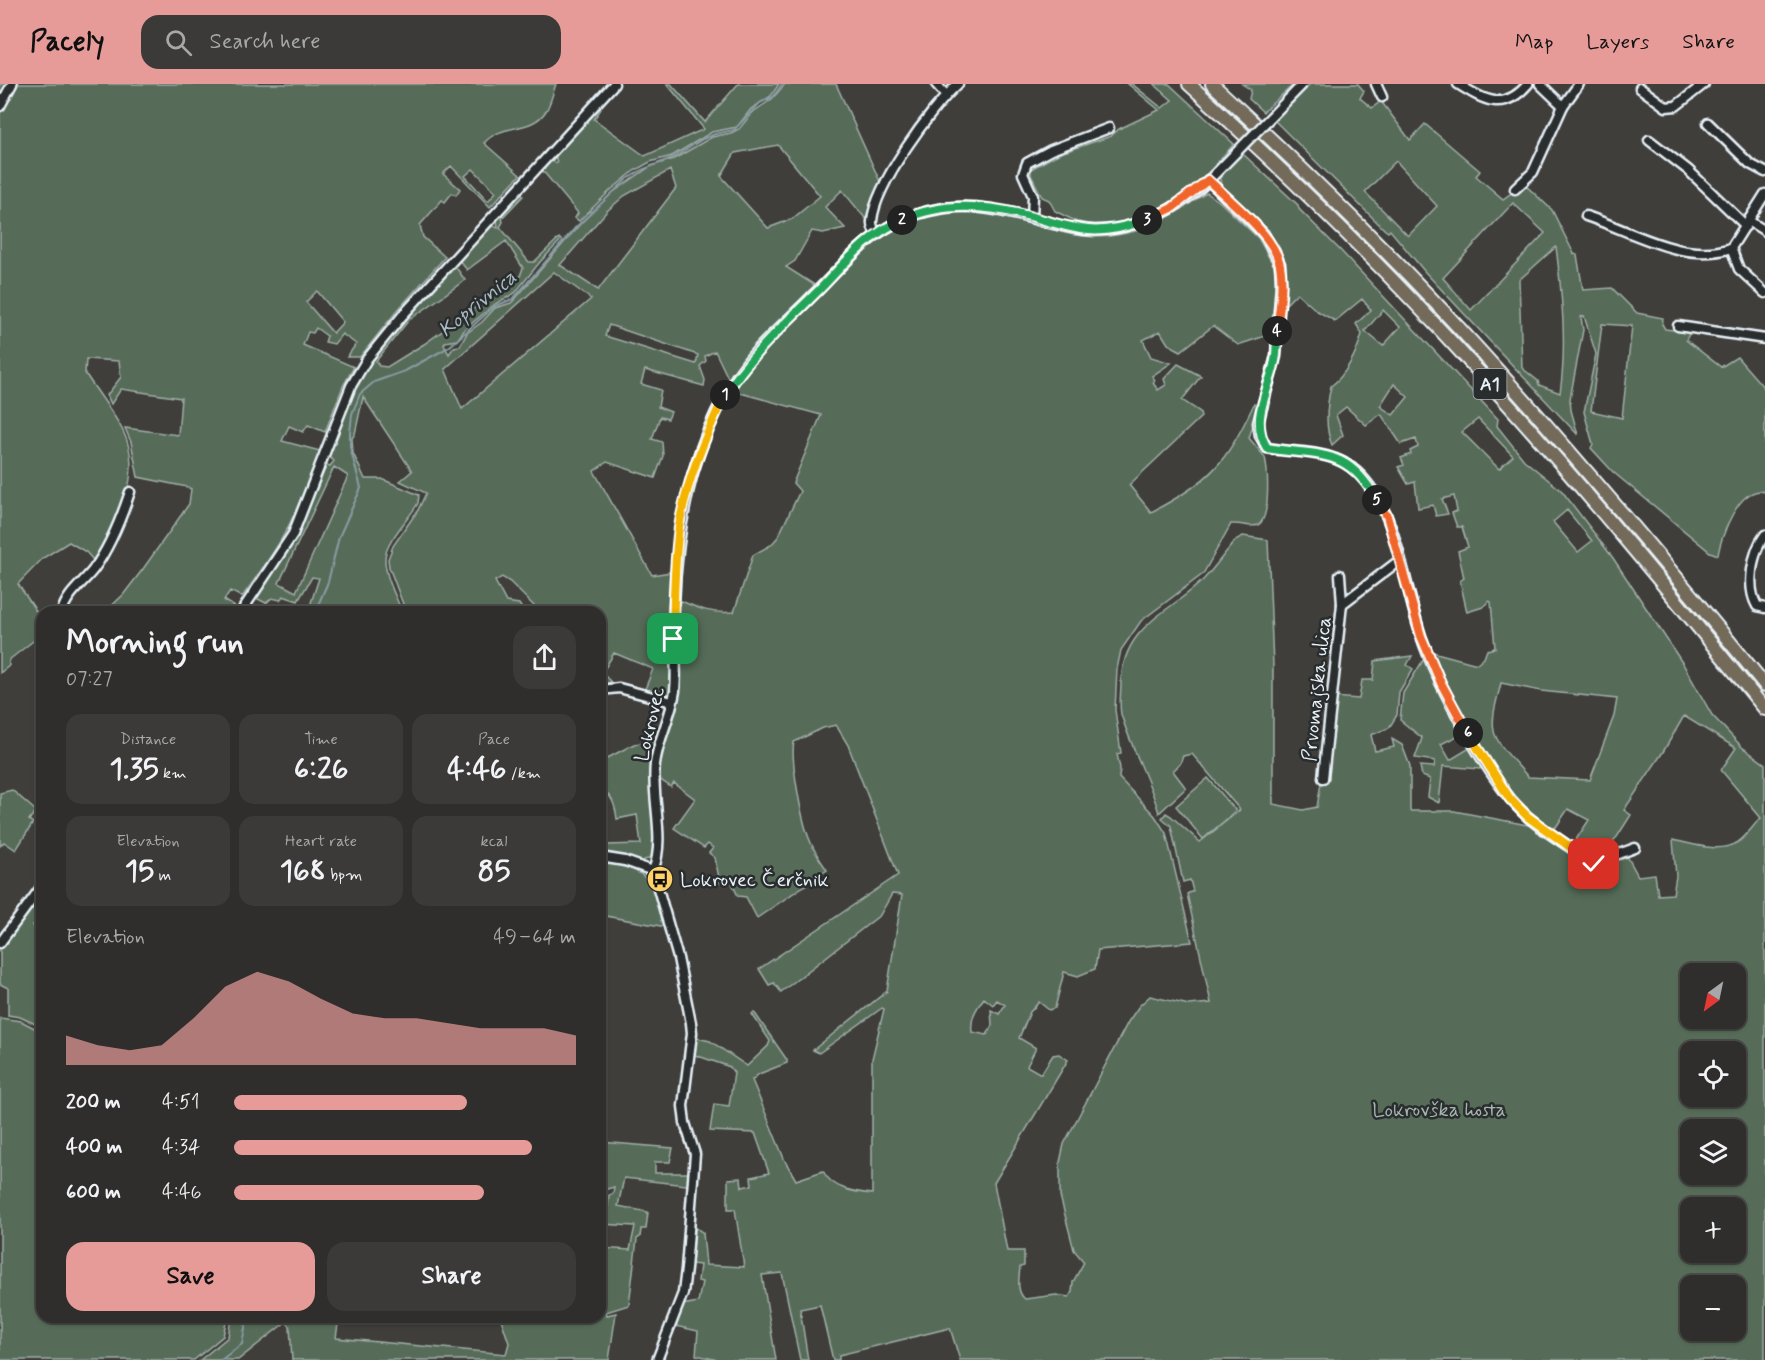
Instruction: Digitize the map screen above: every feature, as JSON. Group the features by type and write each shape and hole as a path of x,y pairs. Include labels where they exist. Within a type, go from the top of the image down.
{"highway":[{"name":"A1","path":"1190,84 1264,152 1469,361 1640,557 1765,709"},
{"name":"A1","path":"1212,84 1275,143 1481,352 1646,539 1765,685"}],"street":[{"path":"0,106 12,84"},
{"path":"245,606 293,534 351,386 367,359 402,316 614,84"},
{"path":"936,84 946,95"},
{"path":"876,234 872,219 888,179 922,124 958,84"},
{"name":"Lokrovec","path":"653,871 658,857 655,765 672,702 676,675 673,639 676,562 680,527 687,496 708,431 725,394 749,360 861,245 876,234 914,214 958,206 988,207 1072,228 1090,230 1128,226 1152,219 1172,208 1208,180 1303,84"},
{"path":"1376,84 1382,97"},
{"path":"1458,84 1485,100 1497,102 1519,94 1528,84"},
{"path":"1540,84 1563,105"},
{"path":"1515,189 1533,172 1563,105 1579,84"},
{"path":"1640,88 1666,107 1676,106 1704,84"},
{"path":"1708,123 1750,164 1765,172"},
{"path":"1032,217 1033,196 1023,174 1027,163 1051,150 1109,128"},
{"path":"1649,140 1688,170 1748,223 1765,231"},
{"path":"1208,180 1263,234 1280,264 1276,356 1258,423 1260,436 1267,448 1334,457 1357,471 1367,482 1387,516 1421,636 1430,659 1468,733 1510,799 1528,817 1594,864 1635,848"},
{"path":"1586,216 1675,250 1709,253 1731,248 1765,194"},
{"path":"1731,248 1739,269 1765,293"},
{"path":"1678,326 1765,339"},
{"path":"65,606 70,595 93,569 110,542 130,492"},
{"path":"1765,535 1755,554 1753,587 1757,606 1765,608"},
{"name":"Prvomajska ulica","path":"1323,778 1338,623 1342,604 1400,560"},
{"path":"1340,575 1342,604"},
{"path":"606,689 619,688 672,702"},
{"path":"606,858 625,861 653,871 678,958 691,1023 692,1033 683,1106 685,1123 695,1154 691,1223 683,1293 657,1360"},
{"path":"0,943 36,894"}],"green space":[{"path":"0,84 556,84 548,108 540,118 525,126 500,132 484,143 520,175 490,207 451,166 443,174 460,189 456,195 452,193 445,202 442,200 420,225 423,237 445,257 360,357 347,357 356,344 342,334 334,344 325,342 327,336 316,328 313,333 308,332 303,345 354,367 343,386 325,432 308,425 303,432 289,426 282,441 320,451 293,517 273,553 242,597 230,591 224,600 233,606 111,606 143,569 189,504 191,489 138,477 131,442 125,428 178,435 181,398 121,389 111,404 107,395 121,377 119,361 86,359 85,373 119,423 129,448 130,481 126,497 120,514 96,560 94,561 86,552 69,542 43,558 18,584 36,611 36,639 9,660 9,666 0,673","holes":["473,169 496,192 488,201 465,176","317,291 343,322 333,333 306,302"]},
{"path":"667,84 671,84 705,122 738,84 779,84 771,96 751,109 737,127 712,132 672,156 650,162 634,171 579,221 575,218 578,213 542,170 550,161 557,163 555,155 600,107 594,119 645,156 704,129"},
{"path":"785,84 836,84 882,186 865,218 842,190 825,207 845,228 823,233 812,231 795,261 786,267 816,286 761,342 729,380 715,351 705,356 706,361 700,366 705,380 704,386 645,370 641,384 661,390 658,407 671,412 668,419 660,417 652,439 662,442 663,456 655,478 607,462 594,471 652,575 671,572 670,693 665,695 645,689 653,669 614,653 606,666 606,606 534,606 502,577 495,581 506,602 520,606 404,606 388,559 393,546 418,510 426,493 400,481 412,471 363,397 355,434 352,438 353,453 365,479 382,479 419,495 418,503 386,552 385,566 400,606 310,606 319,578 312,577 298,601 283,596 280,600 272,598 266,603 256,598 295,538 327,465 330,466 334,461 329,457 330,453 354,391 372,360 404,319 455,266 465,280 408,321 376,361 379,366 387,367 424,344 520,276 523,268 506,241 467,270 459,260 492,225 498,228 497,219 521,193 523,196 502,218 503,222 500,227 529,262 534,262 559,238 561,240 515,293 495,304 465,329 457,340 445,342 444,345 449,354 454,347 460,346 467,333 495,308 511,303 581,223 612,193 651,166 674,159 712,137 739,129 753,112 772,99","holes":["778,145 820,196 792,219 768,228 721,176 735,153","670,170 676,188 598,290 560,265 607,211 624,196","554,272 591,299 462,409 445,369","609,325 698,355 696,364 605,336","334,467 348,476 296,592 279,583"]},
{"path":"1128,84 1132,84 1162,108 1172,100 1154,84 1169,84 1234,144 1202,180 1155,212 1131,221 1102,226 1077,222 1055,211 1049,200 1042,197 1031,175 1031,169 1058,154 1111,136 1119,129 1159,110"},
{"path":"1242,84 1294,84 1263,112 1249,99 1251,90"},
{"path":"1310,84 1358,84 1364,91 1360,98 1372,108 1381,101 1410,140 1425,124 1480,171 1476,176 1503,199 1524,184 1552,210 1574,254 1577,255 1583,290 1612,288 1637,313 1663,318 1662,324 1665,329 1690,332 1686,340 1721,367 1737,357 1765,389 1765,492 1756,492 1747,496 1739,504 1727,525 1718,555 1710,552 1613,472 1591,448 1593,444 1584,412 1596,354 1584,316 1581,317 1583,330 1570,399 1578,435 1425,272 1390,230 1388,232 1385,230 1274,120","holes":["1396,161 1437,206 1408,236 1365,192","1513,203 1545,233 1471,310 1443,278","1556,247 1562,302 1563,339 1560,393 1539,385 1538,381 1522,368 1519,280","1602,324 1632,326 1622,418 1591,411"]},
{"name":"Lokrovška hosta","path":"1243,154 1298,205 1299,209 1498,419 1497,426 1524,460 1562,491 1613,558 1683,664 1712,715 1742,747 1765,764 1765,1360 960,1360 950,1328 839,1355 839,1360 833,1360 820,1305 800,1309 808,1360 800,1360 782,1273 762,1275 776,1360 718,1360 696,1355 698,1331 675,1326 682,1305 698,1302 702,1282 698,1281 700,1265 692,1264 695,1227 703,1233 706,1265 744,1267 735,1209 728,1209 728,1179 741,1178 742,1187 752,1185 751,1177 769,1173 755,1133 710,1131 714,1104 729,1106 734,1073 730,1067 695,1055 697,1038 710,1041 747,1066 768,1046 770,1041 752,1014 754,1012 787,1060 787,1063 759,1074 752,1080 785,1161 796,1180 823,1171 838,1186 851,1191 872,1194 872,1059 884,1009 882,1008 819,1053 813,1050 887,991 902,895 892,894 880,915 781,992 774,983 769,985 759,969 898,875 848,745 836,725 823,728 794,742 797,790 806,830 819,859 827,870 757,918 746,897 738,896 731,881 720,883 715,858 709,853 713,848 708,844 704,848 674,828 695,799 674,783 671,787 659,779 659,767 680,688 679,600 706,610 734,612 753,555 771,545 778,537 800,491 793,483 821,415 733,391 760,356 852,262 866,249 896,229 930,216 984,211 1017,218 1071,235 1100,237 1134,232 1158,223 1207,193 1220,202 1258,238 1276,270 1278,283 1272,325 1265,336 1238,345 1213,326 1181,351 1168,344 1160,331 1143,340 1151,357 1171,363 1152,376 1155,380 1153,383 1158,390 1166,385 1164,379 1178,364 1201,376 1182,400 1200,412 1201,417 1129,485 1151,512 1188,491 1214,469 1225,456 1254,404 1259,406 1249,438 1265,457 1268,483 1267,504 1262,521 1258,525 1231,524 1203,574 1141,621 1121,650 1117,669 1115,710 1121,753 1117,754 1120,768 1119,778 1155,816 1166,833 1192,942 1098,950 1095,969 1078,976 1064,972 1055,1008 1049,1010 1039,1002 1030,1012 1019,1038 1036,1048 1027,1066 1041,1074 1053,1055 1059,1054 1068,1060 994,1183 1007,1251 1024,1251 1024,1266 1020,1267 1019,1284 1020,1293 1025,1299 1056,1295 1069,1297 1073,1282 1084,1262 1074,1250 1060,1196 1060,1162 1064,1144 1128,1022 1139,1006 1150,996 1189,1005 1211,1003 1187,894 1193,891 1190,880 1183,882 1171,826 1162,818 1166,813 1171,816 1200,842 1240,810 1192,754 1183,756 1180,764 1173,771 1186,788 1159,813 1121,714 1121,682 1124,662 1130,646 1139,633 1204,579 1237,539 1243,536 1268,540 1273,665 1273,804 1303,810 1317,807 1321,783 1325,783 1333,697 1359,699 1362,680 1373,680 1375,661 1412,656 1407,665 1413,669 1399,692 1397,715 1389,728 1371,735 1375,751 1394,747 1392,739 1402,745 1410,766 1410,811 1454,811 1533,826 1594,867 1627,856 1638,876 1655,874 1658,895 1673,894 1676,876 1673,840 1715,848 1731,846 1741,840 1761,818 1721,770 1736,748 1684,716 1624,810 1631,815 1617,837 1596,858 1573,844 1589,820 1568,809 1556,827 1550,829 1529,813 1510,793 1479,749 1429,651 1477,664 1484,658 1487,650 1495,648 1491,602 1467,612 1460,581 1464,578 1458,551 1468,547 1462,527 1457,527 1452,513 1457,511 1454,496 1442,499 1448,514 1436,516 1433,505 1418,508 1415,482 1408,484 1398,467 1404,465 1401,458 1411,454 1410,451 1418,447 1416,439 1401,444 1381,414 1366,425 1346,407 1336,415 1343,435 1332,445 1329,438 1327,415 1331,386 1346,369 1357,348 1362,334 1356,324 1371,310 1362,299 1335,321 1317,311 1297,293 1285,305 1283,304 1285,284 1278,252 1261,226 1223,189 1219,176","holes":["1383,310 1400,327 1383,346 1365,331","1394,384 1408,397 1393,415 1380,406","1478,419 1513,456 1499,469 1462,432","1567,510 1592,541 1578,552 1553,522","1501,683 1541,691 1617,699 1614,716 1590,780 1528,777 1503,748 1494,731 1493,719","984,998 993,1005 997,1000 1005,1005 999,1014 991,1010 992,1025 987,1035 972,1032 974,1014"]},
{"path":"1425,657 1468,737 1463,740 1459,735 1441,744 1450,760 1473,746 1482,759 1480,769 1443,766 1439,803 1428,797 1430,779 1422,776 1420,766 1434,767 1435,761 1415,758 1422,738 1400,720 1403,693"},
{"path":"656,741 650,774 655,845 653,857 642,861 606,852 606,845 641,844 637,815 617,819 611,799 606,794 606,759 634,744"},
{"path":"1208,778 1236,811 1203,839 1176,806"},
{"path":"12,790 36,811 29,820 33,823 16,850 4,842 0,846 0,793"},
{"path":"606,862 630,869 646,879 652,887 666,927 606,916"},
{"path":"36,902 36,923 33,925 36,932 36,1024 20,1017 8,1015 8,988 0,984 0,949"},
{"path":"0,1018 21,1021 36,1029 36,1323 226,1323 223,1336 194,1360 0,1360"},
{"path":"606,1142 673,1148 670,1162 655,1162 655,1173 692,1173 689,1184 686,1185 624,1178 618,1206 648,1212 646,1229 641,1229 640,1237 637,1239 629,1305 606,1312 606,1248 630,1250 635,1226 606,1224 606,1206 608,1206 609,1195 613,1194 614,1187 606,1189"},
{"path":"606,1312 607,1315 616,1313 609,1360 292,1360 290,1326 287,1323 338,1323 336,1338 506,1354 509,1343 502,1323 606,1323"},
{"path":"230,1323 285,1323 238,1360 200,1360 228,1337"}],"waterway":[{"name":"Koprivnica","path":"318,606 328,582 339,537 361,488 350,447 352,414 360,394 374,382 405,371 449,347 495,306 513,299 576,227 627,179 674,157 703,139 734,130 760,103 773,97 782,84"},
{"name":"Koprivnica","path":"221,1360 242,1344 246,1323"}],"place":[{"name":"Lokrovec Čerčnik","path":"660,879"}],"route":[{"path":"673,639 676,562 680,527 687,496 714,416 725,394 749,360 861,245 887,226 914,214 966,206 1008,211 1072,228 1107,230 1152,219 1172,208 1208,180 1263,234 1280,264 1276,356 1258,423 1264,444 1267,448 1334,457 1357,471 1367,482 1387,516 1421,636 1430,659 1468,733 1510,799 1528,817 1594,864"}]}
